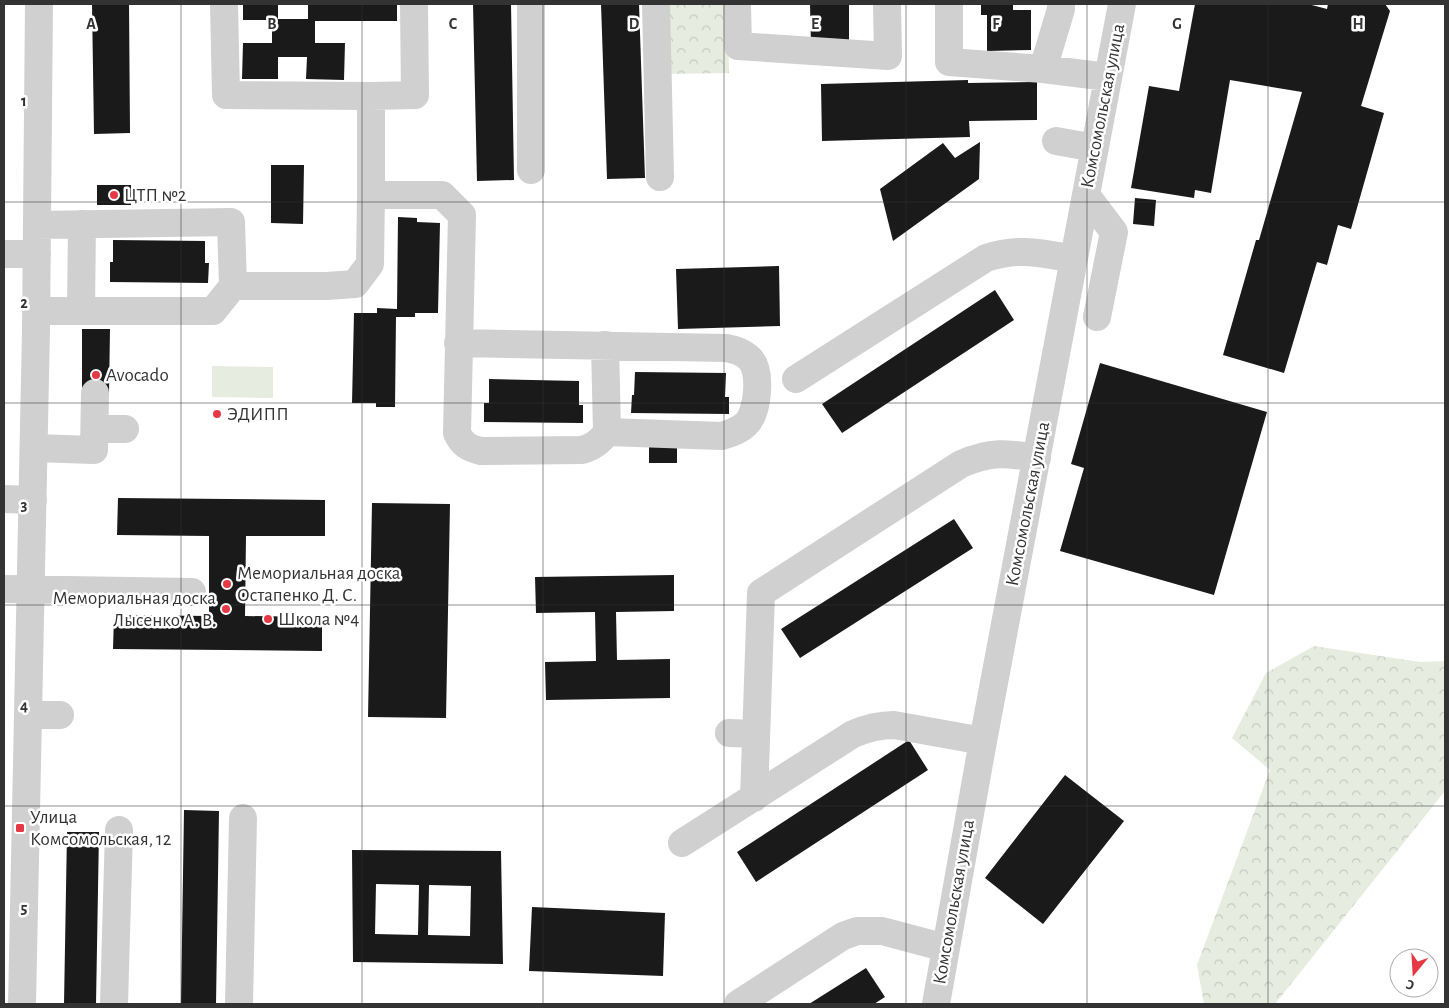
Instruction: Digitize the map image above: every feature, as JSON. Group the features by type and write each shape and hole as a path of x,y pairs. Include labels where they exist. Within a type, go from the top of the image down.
{"street":[{"path":"22,1004 14,894 20,730 31,594 39,4"},
{"path":"224,4 226,95 372,96 415,95 414,4"},
{"path":"531,4 531,170"},
{"path":"656,4 660,177"},
{"path":"737,4 738,46 888,56 887,4"},
{"path":"949,4 949,62 1044,69 1108,78"},
{"path":"1044,69 1061,4"},
{"name":"Комсомольская улица","path":"936,1004 983,741 1122,4"},
{"path":"233,286 327,286 354,284 370,264 372,96"},
{"path":"1056,141 1095,148"},
{"path":"371,195 442,195 462,215 457,433 461,442 471,449 481,451 582,450 592,447 601,441 607,432 605,345"},
{"path":"1062,321 1106,317 1114,232 1086,195"},
{"path":"36,311 213,312 233,286 231,222 37,225"},
{"path":"81,311 82,224"},
{"path":"796,379 986,258 1003,252 1025,251 1074,259"},
{"path":"4,254 37,254"},
{"path":"458,343 726,348 741,352 752,360 756,372 757,402 755,411 748,423 736,432 722,436 607,432"},
{"path":"34,448 94,450 96,393"},
{"path":"95,429 125,429"},
{"path":"754,798 761,593 962,464 978,457 992,454 1011,454 1036,458"},
{"path":"4,500 33,500"},
{"path":"4,589 31,594"},
{"path":"4,598 31,594 192,592"},
{"path":"20,730 60,715"},
{"path":"682,843 853,734 867,728 879,725 894,725 983,741"},
{"path":"729,733 756,734"},
{"path":"239,1004 243,818"},
{"path":"114,1004 119,830"},
{"path":"738,1004 843,936 857,931 882,931 946,948"}],"green space":[{"path":"663,4 728,4 729,73 664,74"},
{"path":"212,366 273,367 273,398 212,397"},
{"path":"1314,646 1420,662 1445,661 1445,791 1275,1004 1204,1004 1197,965 1270,770 1232,738 1266,673"}],"building":[{"path":"92,4 129,4 130,133 94,134"},
{"path":"243,4 278,4 278,19 308,19 308,4 397,4 397,21 315,21 315,43 345,43 344,80 306,79 307,57 278,57 278,79 242,79 243,43 272,43 272,20 243,20"},
{"path":"473,4 511,4 514,180 477,181"},
{"path":"601,4 639,4 645,178 607,179"},
{"path":"810,4 849,4 849,44 811,45"},
{"path":"981,4 1013,4 1013,10 1031,10 1031,50 987,51 987,15 981,15"},
{"path":"1195,4 1308,4 1327,9 1328,4 1385,4 1390,11 1361,106 1384,113 1351,229 1338,225 1327,265 1317,262 1284,373 1223,355 1302,92 1230,80 1211,193 1195,190 1194,198 1131,188 1149,86 1179,91"},
{"path":"968,80 968,83 1037,82 1037,120 969,121 970,137 822,141 821,84"},
{"path":"980,142 979,179 893,241 880,189 943,143 955,158"},
{"path":"271,165 304,165 303,224 271,223"},
{"name":"ЦТП №2","path":"97,185 131,185 131,205 97,205"},
{"path":"1135,198 1156,200 1154,226 1133,224"},
{"path":"398,217 417,218 417,222 440,223 438,313 415,313 415,317 396,317 395,407 376,407 376,403 352,403 354,313 377,313 377,308 397,309"},
{"path":"113,240 205,241 205,263 209,263 208,283 110,282 110,262 113,262"},
{"path":"779,266 780,326 678,329 676,269"},
{"path":"995,290 1014,320 842,433 822,404"},
{"name":"Avocado","path":"82,329 110,329 109,393 82,393"},
{"path":"1100,363 1267,412 1214,595 1060,551 1084,468 1071,464"},
{"path":"635,372 726,373 725,397 729,397 729,414 631,413"},
{"path":"489,379 579,381 579,405 583,405 583,423 484,422 484,403 489,403"},
{"path":"649,447 677,447 677,463 649,463"},
{"path":"118,498 325,500 325,536 246,536 245,616 322,617 322,651 113,649 114,615 209,616 209,536 117,535"},
{"path":"372,503 450,504 446,718 368,717"},
{"path":"954,519 973,548 800,658 781,629"},
{"path":"674,575 674,611 616,612 617,660 670,659 670,698 546,700 545,662 596,661 595,612 536,613 535,577"},
{"path":"909,740 928,770 756,882 737,852"},
{"path":"1065,775 1124,821 1043,924 985,878"},
{"path":"184,810 219,811 216,1004 181,1004"},
{"path":"67,832 99,832 96,1004 64,1004"},
{"path":"352,850 501,851 503,964 353,962","holes":["376,884 419,885 418,935 375,934","429,885 471,886 470,936 428,935"]},
{"path":"532,907 665,913 663,976 529,971"},
{"path":"866,968 885,997 874,1004 809,1004"}],"place":[{"name":"ЦТП №2","path":"114,195"},
{"name":"Avocado","path":"96,375"},
{"name":"ЭДИПП","path":"217,414"},
{"name":"Мемориальная доска Остапенко Д. С.","path":"227,584"},
{"name":"Мемориальная доска Лысенко А. В.","path":"226,609"},
{"name":"Школа №4","path":"268,619"},
{"name":"Улица Комсомольская, 12","path":"20,828"}]}
